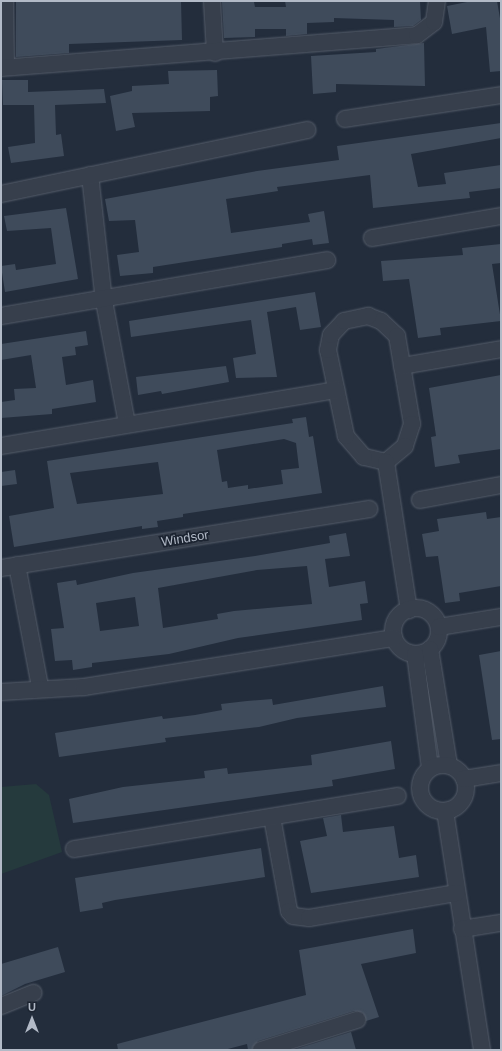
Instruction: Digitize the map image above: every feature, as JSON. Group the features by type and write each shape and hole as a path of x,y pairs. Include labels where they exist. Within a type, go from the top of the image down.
{"street":[{"path":"5,1 3,68 215,53 417,35 434,22 437,1"},
{"path":"212,1 215,53"},
{"path":"346,119 501,95"},
{"path":"1,194 307,130"},
{"path":"90,175 104,301 127,424"},
{"path":"372,238 501,216"},
{"path":"1,316 104,301 327,260"},
{"path":"368,316 391,328 397,336 412,424 410,436 397,456 386,462 364,457 354,449 346,436 336,390 328,350 331,336 344,321 368,316"},
{"path":"402,366 501,349"},
{"path":"1,446 336,390"},
{"path":"386,462 409,610"},
{"path":"420,500 501,484"},
{"name":"Windsor","path":"1,568 369,509"},
{"path":"17,565 40,687"},
{"path":"409,610 431,614 439,627 436,643 430,649 415,654 406,652 394,638 397,619 409,610"},
{"path":"439,627 501,617"},
{"path":"1,692 40,687 84,687 394,638"},
{"path":"430,649 448,765 464,779"},
{"path":"415,654 430,768 420,783 422,797 429,806 446,811"},
{"path":"430,768 448,765"},
{"path":"464,779 501,773"},
{"path":"446,811 463,799 464,779"},
{"path":"74,849 398,796"},
{"path":"446,811 456,893 482,1050"},
{"path":"272,817 289,911 293,916 309,918 456,893"},
{"path":"462,929 501,923"},
{"path":"1,1006 34,993"},
{"path":"261,1050 357,1020"}],"green space":[{"path":"36,784 49,795 62,852 1,874 1,787"}],"building":[{"path":"16,1 181,1 182,40 69,44 69,53 16,57"},
{"path":"285,1 420,1 421,20 413,26 394,27 394,20 334,18 334,22 307,23 307,34 286,36 286,29 255,29 255,37 224,38 222,2 254,2 255,7 286,7"},
{"path":"472,1 497,1 501,24 501,71 490,72 486,27 452,34 447,6"},
{"path":"424,43 425,86 336,84 336,92 313,94 311,56 376,52 376,49"},
{"path":"217,70 218,96 210,97 210,111 132,113 135,127 116,131 110,96 132,91 132,86 169,84 168,71"},
{"path":"2,80 28,80 28,92 104,89 106,103 55,105 56,135 61,134 64,156 11,163 8,147 35,143 34,105 3,105"},
{"path":"501,123 501,138 411,154 418,187 446,184 444,173 501,165 501,188 469,192 470,198 373,208 370,175 277,187 278,191 226,199 231,233 310,222 308,214 324,211 329,243 313,245 312,239 282,244 282,247 153,267 153,273 120,276 117,255 139,252 135,220 109,221 105,199 257,171 339,160 337,146"},
{"path":"66,208 78,279 5,292 1,266 15,264 16,270 56,264 51,228 7,231 4,216"},
{"path":"501,244 501,263 492,264 501,321 440,328 441,335 418,338 409,279 383,281 381,261 463,255 462,248"},
{"path":"315,292 321,327 300,330 296,307 267,312 277,377 236,378 233,358 256,354 251,320 131,337 129,321"},
{"path":"86,331 88,345 75,347 76,355 62,357 66,385 93,380 96,402 52,409 52,414 1,418 1,402 15,400 14,389 36,388 31,355 1,360 1,344"},
{"path":"226,366 229,382 162,394 161,391 138,395 136,377"},
{"path":"501,375 501,449 458,455 460,463 435,467 431,437 436,436 429,388"},
{"path":"306,417 309,437 313,436 322,493 183,514 183,517 157,521 158,527 142,529 142,526 14,547 9,516 54,508 47,461 293,423 292,419","holes":["284,439 296,443 299,468 281,470 283,484 248,489 248,485 228,488 227,481 222,482 217,450","158,462 163,494 77,504 70,473"]},
{"path":"15,470 17,484 1,486 1,472"},
{"path":"486,512 487,519 501,517 501,586 459,593 460,601 445,603 438,556 426,557 422,534 439,531 437,519"},
{"path":"346,533 350,556 325,559 329,587 365,581 368,603 360,604 362,620 238,638 169,654 92,663 92,667 73,670 72,660 55,661 51,629 64,628 57,583 76,580 77,585 133,573 255,556 330,543 329,536","holes":["307,566 312,604 234,611 217,614 218,619 163,628 158,588 257,570","135,597 139,626 100,631 96,603"]},
{"path":"501,651 501,739 492,740 479,655"},
{"path":"383,686 386,707 297,718 259,727 165,738 166,742 59,757 55,733 162,716 163,719 195,715 222,710 221,704 272,699 273,705"},
{"path":"391,741 395,769 332,780 333,786 73,823 69,799 123,787 205,778 204,771 227,768 228,774 312,765 311,755"},
{"path":"341,815 343,832 394,826 399,858 416,855 419,877 311,893 300,841 327,836 323,818"},
{"path":"261,848 265,877 115,900 102,903 103,908 80,912 75,878"},
{"path":"413,929 416,953 361,964 379,1017 366,1021 363,1013 354,1011 258,1041 252,1050 248,1050 247,1044 224,1050 118,1050 117,1044 306,995 299,950"},
{"path":"58,947 65,972 25,984 1,996 1,964"},
{"path":"351,1032 356,1050 293,1050"}]}
